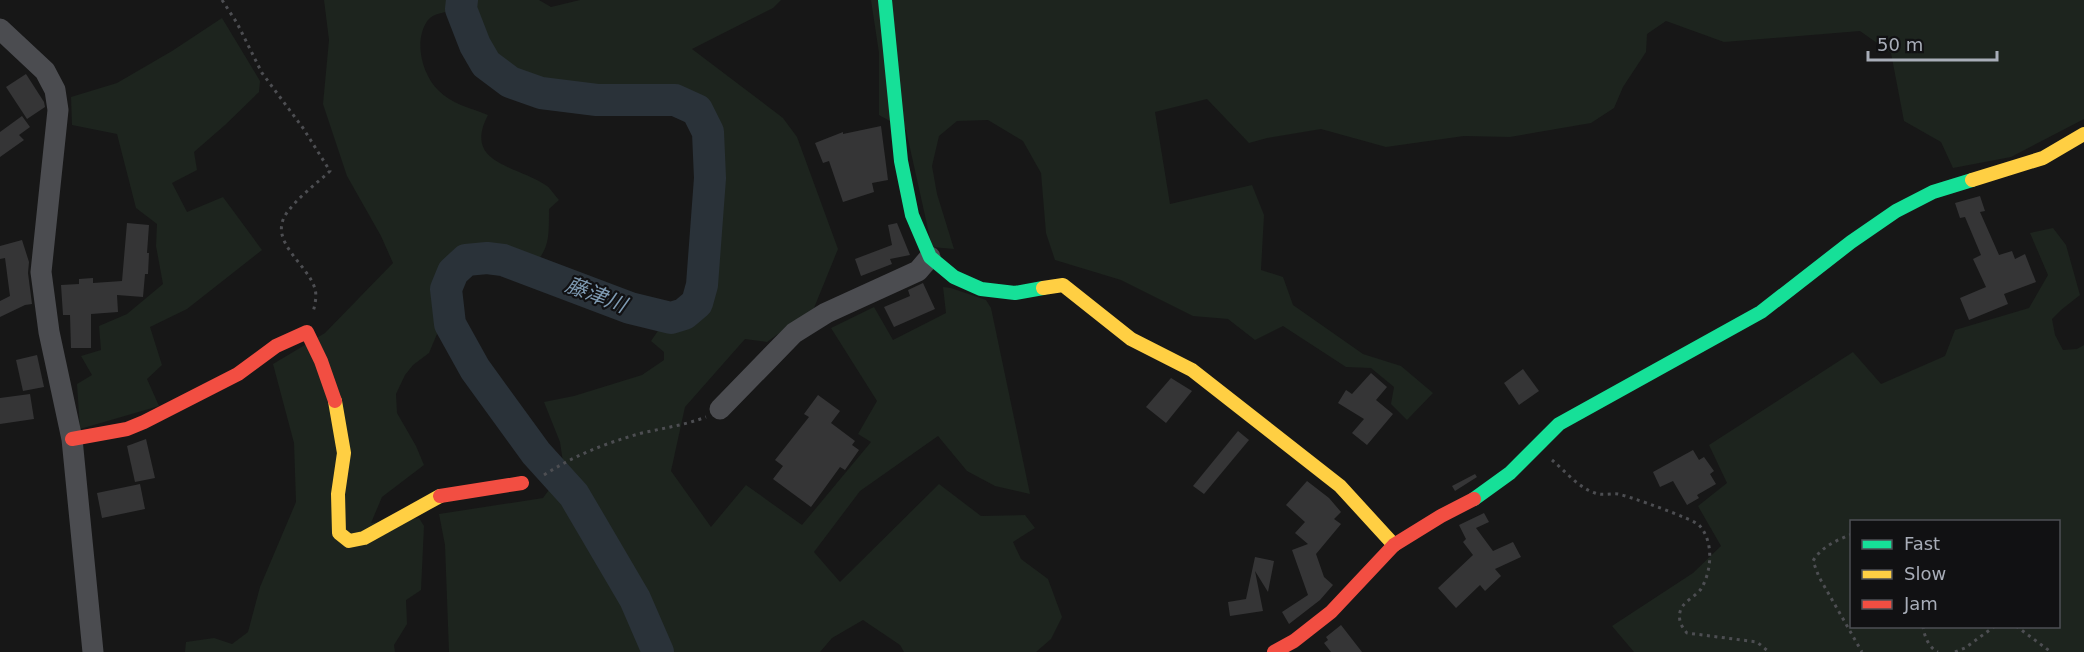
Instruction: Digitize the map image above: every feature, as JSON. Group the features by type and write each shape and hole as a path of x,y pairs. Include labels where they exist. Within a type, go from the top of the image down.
{"street":[{"path":"885,0 902,160 912,215 930,257 954,277 981,289 1015,293 1063,285 1131,339 1192,370 1340,486 1369,515 1394,545"},
{"path":"0,29 45,71 55,90 58,110 41,273 48,332 72,439 93,652"},
{"path":"1274,652 1293,641 1331,612 1394,545 1441,516 1475,499 1510,473 1559,424 1761,312 1851,242 1896,211 1933,192 2043,158 2084,134"},
{"path":"720,409 794,333 826,313 918,271 930,257"},
{"path":"72,439 127,429 144,422 238,374 276,346 307,332 334,395 344,453 338,494 339,533 349,541 364,538 436,496 522,483"}],"path":[{"path":"222,0 237,23 262,74 303,128 330,171 286,214 280,225 282,238 315,288 316,304 307,332"},
{"path":"540,477 570,458 643,433 687,424 720,409"},
{"path":"1538,447 1583,488 1597,494 1630,497 1698,524 1706,537 1710,554 1708,574 1700,591 1686,603 1680,612 1680,624 1687,633 1758,642 1770,652"},
{"path":"1850,534 1827,546 1817,554 1813,561 1819,577 1862,652"},
{"path":"1923,628 1932,650 1938,652"},
{"path":"1955,652 1965,648 1994,628"},
{"path":"2017,628 2051,652"}],"shaded area":[{"path":"324,0 539,0 551,7 580,0 781,0 773,8 692,49 783,118 797,137 838,249 814,308 767,342 745,339 685,407 671,471 711,527 746,485 802,525 871,442 858,434 877,401 831,328 874,307 893,340 946,313 943,287 986,300 991,308 1030,494 995,486 967,471 938,436 860,491 814,552 840,582 939,484 981,516 1025,515 1035,528 1013,542 1021,559 1048,579 1062,617 1051,639 1036,652 904,652 900,645 863,620 832,638 820,652 449,652 445,545 439,514 543,498 564,469 560,442 544,402 574,396 642,375 664,360 664,352 651,341 662,325 683,323 701,306 710,273 715,142 702,109 686,97 549,90 516,79 491,63 475,35 466,8 432,16 423,28 420,47 428,75 438,90 449,99 488,115 482,132 482,144 488,154 497,161 547,186 559,200 549,209 546,246 525,276 493,270 469,274 458,284 429,353 413,365 405,375 396,394 397,413 424,465 382,497 371,523 419,518 424,526 421,590 406,600 407,624 394,645 395,652 185,652 186,642 214,638 232,644 248,632 260,587 296,502 294,443 273,364 325,333 393,263 381,236 347,176 323,104 329,40"},
{"path":"871,0 2084,0 2084,119 2011,157 1953,168 1941,142 1904,121 1891,53 1860,31 1724,42 1666,21 1647,34 1646,52 1623,87 1614,108 1591,123 1510,137 1464,136 1386,147 1321,129 1249,143 1207,99 1155,112 1170,204 1252,185 1264,215 1261,270 1283,277 1293,305 1363,354 1401,366 1433,393 1407,420 1391,404 1394,387 1371,368 1346,367 1283,326 1255,340 1228,319 1193,316 1121,280 1055,260 1046,233 1041,173 1023,141 988,120 957,121 939,136 932,166 937,194 954,249 932,247 906,130 879,115 879,53"},
{"path":"222,18 260,81 259,92 194,152 197,170 172,183 187,212 223,197 262,250 187,309 150,327 162,365 147,379 159,406 80,429 77,384 92,375 81,356 101,350 99,326 127,314 163,284 156,246 157,224 136,208 117,134 72,125 71,97 117,83"},
{"path":"2053,228 2066,245 2080,295 2052,319 2055,335 2063,350 2077,349 2084,345 2084,652 1634,652 1612,626 1693,573 1721,546 1698,506 1727,483 1709,445 1853,352 1881,384 1945,356 1955,330 2029,308 2048,275 2030,233"}],"building":[{"path":"26,74 45,107 27,119 6,87"},
{"path":"22,116 30,127 19,135 24,140 0,157 0,132"},
{"path":"881,126 888,180 872,183 874,192 843,202 829,161 823,163 815,143 843,132 843,134"},
{"path":"1980,196 1985,211 1980,212 1999,255 2012,251 2015,259 2025,254 2036,282 2004,294 2008,304 1969,320 1960,298 1986,287 1973,259 1981,255 1965,217 1960,218 1955,203"},
{"path":"127,223 149,225 148,274 145,274 143,297 117,295 118,312 91,314 91,348 71,348 70,315 63,315 61,285 79,284 79,279 93,278 93,283 122,281"},
{"path":"897,223 910,255 890,259 892,264 861,276 855,259 892,245 888,225"},
{"path":"22,240 29,262 32,304 0,317 0,301 10,296 5,258 0,259 0,246"},
{"path":"923,283 935,309 894,327 884,307 910,296 908,290"},
{"path":"37,355 44,387 23,391 16,360"},
{"path":"1523,369 1539,391 1519,405 1504,383"},
{"path":"1371,373 1387,387 1376,400 1393,414 1367,445 1352,433 1364,419 1338,403 1346,390 1352,394"},
{"path":"1171,378 1192,391 1166,423 1146,407"},
{"path":"30,394 34,419 0,424 0,398"},
{"path":"818,395 840,411 831,423 855,441 852,445 859,450 845,470 840,467 811,507 773,479 783,466 775,460 809,417 804,414"},
{"path":"1238,431 1249,440 1204,494 1193,486"},
{"path":"146,439 155,478 135,482 127,446"},
{"path":"1693,450 1699,460 1704,457 1714,471 1710,474 1716,484 1697,495 1699,498 1687,505 1673,481 1660,487 1653,472"},
{"path":"1475,474 1477,477 1455,491 1452,486"},
{"path":"1307,481 1329,498 1341,512 1334,519 1341,524 1316,554 1324,577 1333,585 1320,600 1289,624 1282,612 1308,595 1292,550 1308,544 1295,533 1305,522 1286,505"},
{"path":"140,484 145,509 102,518 97,493"},
{"path":"1484,513 1489,522 1476,528 1493,551 1513,542 1521,557 1495,569 1501,576 1485,591 1480,585 1456,608 1438,588 1473,555 1463,542 1466,539 1459,525"},
{"path":"1255,557 1274,561 1268,592 1255,571 1263,611 1230,616 1228,602 1246,599"},
{"path":"1341,625 1362,652 1331,652 1324,643 1328,640 1326,637"}],"waterway":[{"name":"藤津川","path":"462,0 461,9 475,45 486,64 510,82 541,93 597,100 675,100 697,110 708,132 710,178 702,285 697,303 684,314 671,318 630,308 503,260 487,258 466,260 453,272 446,289 450,324 475,369 536,453 574,495 635,599 658,652"}],"traffic: fast":[{"path":"885,0 901,161 912,215 930,257 954,277 981,289 1015,293 1043,288"},
{"path":"1474,499 1510,473 1559,424 1761,312 1851,242 1896,211 1933,192 1972,180"}],"traffic: slow":[{"path":"1972,180 2043,158 2084,134"},
{"path":"1043,288 1063,285 1131,339 1192,370 1340,486 1394,545"},
{"path":"335,401 344,453 338,494 339,533 349,541 364,538 440,496"}],"traffic: jam":[{"path":"72,439 127,429 144,422 238,374 276,346 307,332 321,361 335,401"},
{"path":"440,496 522,483"},
{"path":"1274,652 1294,641 1331,612 1394,545 1474,499"}]}
